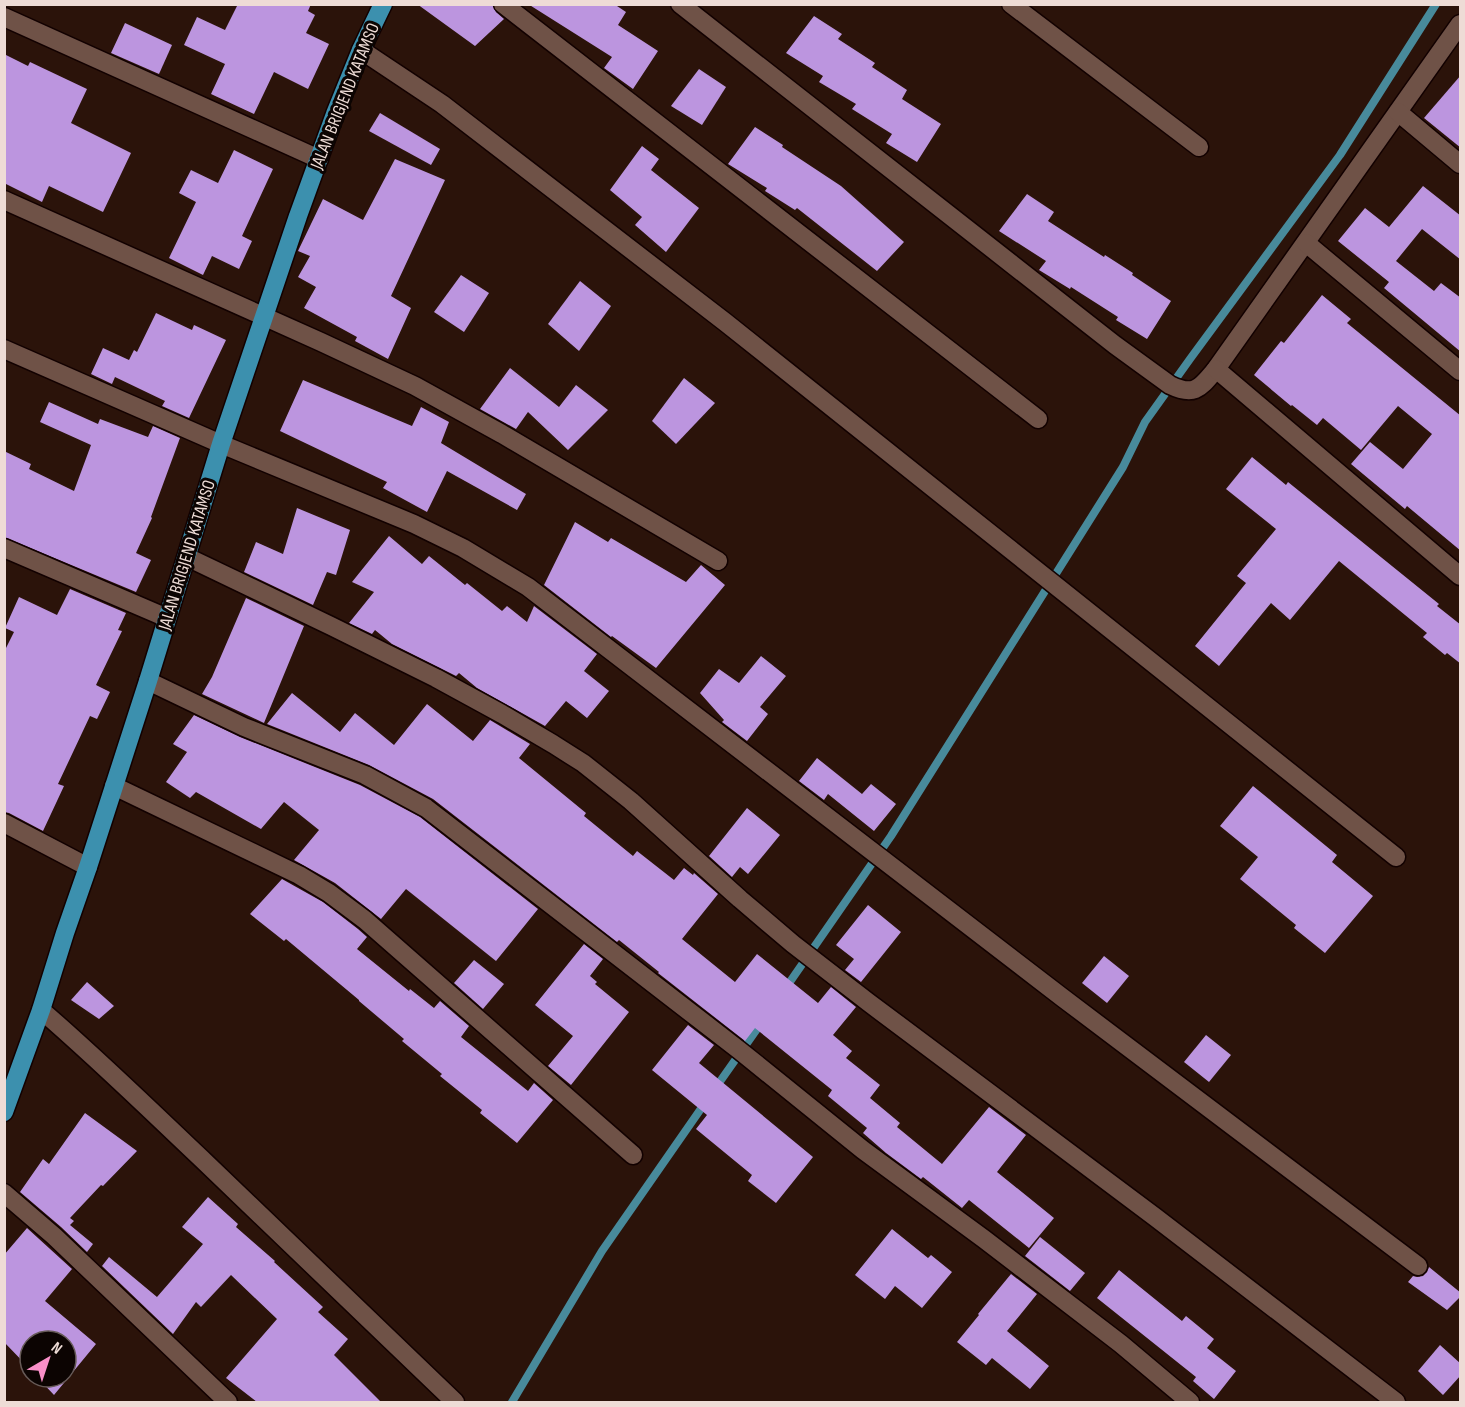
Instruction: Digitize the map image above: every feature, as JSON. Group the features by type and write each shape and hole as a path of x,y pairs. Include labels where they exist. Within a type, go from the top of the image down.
{"highway":[{"name":"JALAN BRIGJEND KATAMSO","path":"4,1112 41,1010 88,867 221,444 298,216 335,114 383,4"}],"street":[{"path":"503,4 1038,419"},
{"path":"680,4 1115,345 1170,385 1189,392 1203,386 1216,369 1461,24"},
{"path":"1011,4 1199,147"},
{"path":"4,17 319,159"},
{"path":"361,50 442,104 725,322 1396,857"},
{"path":"1398,112 1461,164"},
{"path":"4,200 415,386 502,434 718,561"},
{"path":"1306,243 1461,371"},
{"path":"4,349 221,444 414,524 463,548 528,587 1054,991 1418,1266"},
{"path":"1216,369 1461,576"},
{"path":"4,548 167,618"},
{"path":"187,557 445,683 554,744 583,763 632,801 740,899 802,951 1155,1216 1395,1402"},
{"path":"148,681 244,727 365,775 426,808 863,1150 1121,1344 1190,1402"},
{"path":"114,786 300,875 330,893 365,920 633,1155"},
{"path":"4,823 88,867"},
{"path":"41,1010 253,1207 455,1402"},
{"path":"4,1193 54,1236 228,1402"}],"building":[{"path":"238,4 311,4 308,11 315,15 306,33 329,44 308,89 274,72 254,114 211,94 225,64 184,45 197,17 225,30"},
{"path":"417,4 492,4 496,12 504,19 475,46"},
{"path":"528,4 614,4 626,12 618,25 658,51 633,89 604,68 612,57"},
{"path":"814,16 842,34 838,39 875,63 872,67 907,90 902,99 941,124 917,162 886,143 892,134 852,109 856,104 819,82 823,76 786,53"},
{"path":"125,23 172,45 159,74 111,53"},
{"path":"4,54 28,66 30,62 87,89 71,123 131,153 103,212 49,186 42,202 4,183"},
{"path":"699,69 726,87 702,125 671,106"},
{"path":"1461,75 1461,148 1424,118"},
{"path":"380,113 440,149 431,165 369,131"},
{"path":"755,127 841,186 904,242 877,271 797,208 795,210 765,191 767,188 728,164"},
{"path":"642,146 659,159 651,170 699,208 666,252 635,225 642,217 610,190"},
{"path":"234,150 273,169 242,236 252,241 239,269 212,256 203,275 169,258 196,202 179,193 191,170 218,183"},
{"path":"395,159 445,180 391,296 411,308 388,359 355,341 357,337 304,308 316,287 298,277 310,256 298,251 323,199 363,220"},
{"path":"1423,186 1461,216 1461,260 1422,229 1396,261 1434,291 1441,283 1461,298 1461,352 1384,288 1389,282 1338,241 1365,208 1389,227"},
{"path":"1027,194 1054,212 1048,221 1133,273 1132,275 1171,301 1147,339 1116,320 1118,317 1039,270 1046,261 999,231"},
{"path":"461,275 489,293 464,332 434,312"},
{"path":"580,281 611,306 579,351 548,324"},
{"path":"1322,295 1351,319 1347,323 1461,416 1461,551 1351,464 1370,442 1403,469 1432,434 1398,406 1361,450 1323,418 1317,425 1254,375 1281,341 1284,343"},
{"path":"156,313 192,330 194,325 226,340 189,418 162,406 165,401 115,377 112,384 91,374 103,348 129,360 134,350 137,352"},
{"path":"510,368 559,407 576,385 608,410 568,450 528,412 516,429 480,409"},
{"path":"684,378 715,403 676,444 652,421"},
{"path":"303,380 412,426 421,407 449,422 441,443 526,494 517,510 447,471 427,512 383,488 387,482 280,431"},
{"path":"49,402 98,424 100,419 148,437 153,426 180,438 152,518 136,553 151,560 136,592 4,537 4,451 31,464 29,469 74,491 91,445 40,422"},
{"path":"1252,457 1286,485 1288,482 1439,604 1437,606 1461,625 1461,664 1447,653 1445,655 1423,637 1427,633 1339,561 1290,620 1271,603 1219,666 1195,646 1246,583 1237,576 1276,529 1226,489"},
{"path":"297,508 350,530 336,575 327,572 313,605 244,572 256,542 283,554"},
{"path":"575,522 608,542 611,538 686,582 701,565 725,585 656,668 611,637 544,585"},
{"path":"389,536 422,564 429,556 502,611 507,606 527,622 534,606 597,654 584,671 609,691 587,718 566,701 545,726 477,688 459,673 456,676 392,644 375,630 372,634 349,623 374,592 352,582"},
{"path":"70,589 126,613 118,630 122,631 96,685 110,692 97,719 90,716 58,784 64,786 43,831 4,812 4,652 14,632 5,628 19,597 57,615"},
{"path":"246,598 304,626 264,723 202,694 212,677"},
{"path":"761,656 786,676 760,707 768,714 747,741 722,722 724,720 700,693 719,669 739,683"},
{"path":"292,693 340,732 355,713 394,745 427,704 473,741 490,720 530,744 519,758 586,813 584,816 633,856 637,851 674,880 684,868 693,875 694,873 718,894 682,939 735,982 757,954 818,1003 831,987 856,1007 833,1035 852,1051 846,1058 880,1085 870,1098 900,1123 897,1127 942,1164 989,1107 1026,1135 997,1172 1054,1218 1029,1248 969,1200 962,1208 923,1177 921,1179 886,1153 863,1133 867,1128 828,1096 832,1090 755,1028 745,1041 619,940 617,942 433,799 369,765 267,724"},
{"path":"194,715 240,737 360,785 420,817 538,909 496,961 406,889 381,919 335,883 294,860 319,830 284,802 261,829 196,792 190,798 166,782 187,752 173,744"},
{"path":"817,758 862,794 871,784 896,804 874,831 828,794 824,800 799,781"},
{"path":"1253,786 1337,855 1332,862 1373,896 1325,953 1294,928 1296,925 1240,879 1258,857 1220,826"},
{"path":"747,808 780,835 748,874 740,867 732,877 709,856"},
{"path":"282,879 323,902 358,929 367,937 357,949 409,991 410,989 434,1008 440,1001 469,1026 461,1037 528,1091 534,1083 553,1100 517,1143 480,1113 482,1110 440,1076 442,1074 402,1041 404,1039 359,1000 286,939 284,941 250,914"},
{"path":"868,905 901,932 861,982 845,970 854,959 836,945"},
{"path":"584,944 603,959 590,976 597,982 595,984 629,1012 571,1085 548,1066 573,1036 535,1005"},
{"path":"1104,956 1129,976 1107,1003 1082,983"},
{"path":"474,960 504,984 483,1009 454,983"},
{"path":"87,982 114,1006 99,1019 71,1000"},
{"path":"688,1025 714,1045 699,1063 813,1157 776,1203 748,1181 752,1175 696,1129 707,1115 652,1070"},
{"path":"1206,1035 1231,1055 1209,1082 1184,1062"},
{"path":"85,1113 137,1151 70,1218 74,1221 70,1225 93,1244 87,1252 20,1192 43,1159 49,1164"},
{"path":"208,1197 238,1224 236,1227 323,1307 318,1312 348,1339 334,1355 381,1402 257,1402 226,1378 277,1319 231,1275 201,1307 196,1302 173,1334 102,1266 109,1257 157,1297 203,1244 182,1227"},
{"path":"27,1228 72,1269 45,1301 96,1344 78,1366 78,1329 18,1329 18,1357 4,1342 4,1255"},
{"path":"892,1229 928,1258 931,1255 952,1272 922,1308 895,1286 885,1299 855,1275"},
{"path":"1040,1237 1085,1273 1070,1291 1025,1256"},
{"path":"1429,1267 1461,1293 1461,1296 1447,1310 1408,1282 1413,1276 1423,1276"},
{"path":"1119,1270 1182,1321 1186,1316 1214,1339 1207,1348 1236,1371 1214,1399 1193,1381 1196,1377 1097,1298"},
{"path":"1011,1274 1037,1294 1007,1331 1049,1366 1030,1389 992,1358 986,1365 957,1342"},
{"path":"1440,1345 1461,1364 1461,1375 1443,1395 1418,1371"},
{"path":"48,1389 59,1389 54,1395"}],"waterway":[{"path":"785,989 891,836 1123,467 1145,422 1340,155 1436,4"},
{"path":"714,1090 762,1022"},
{"path":"512,1402 602,1251 707,1100"}]}
